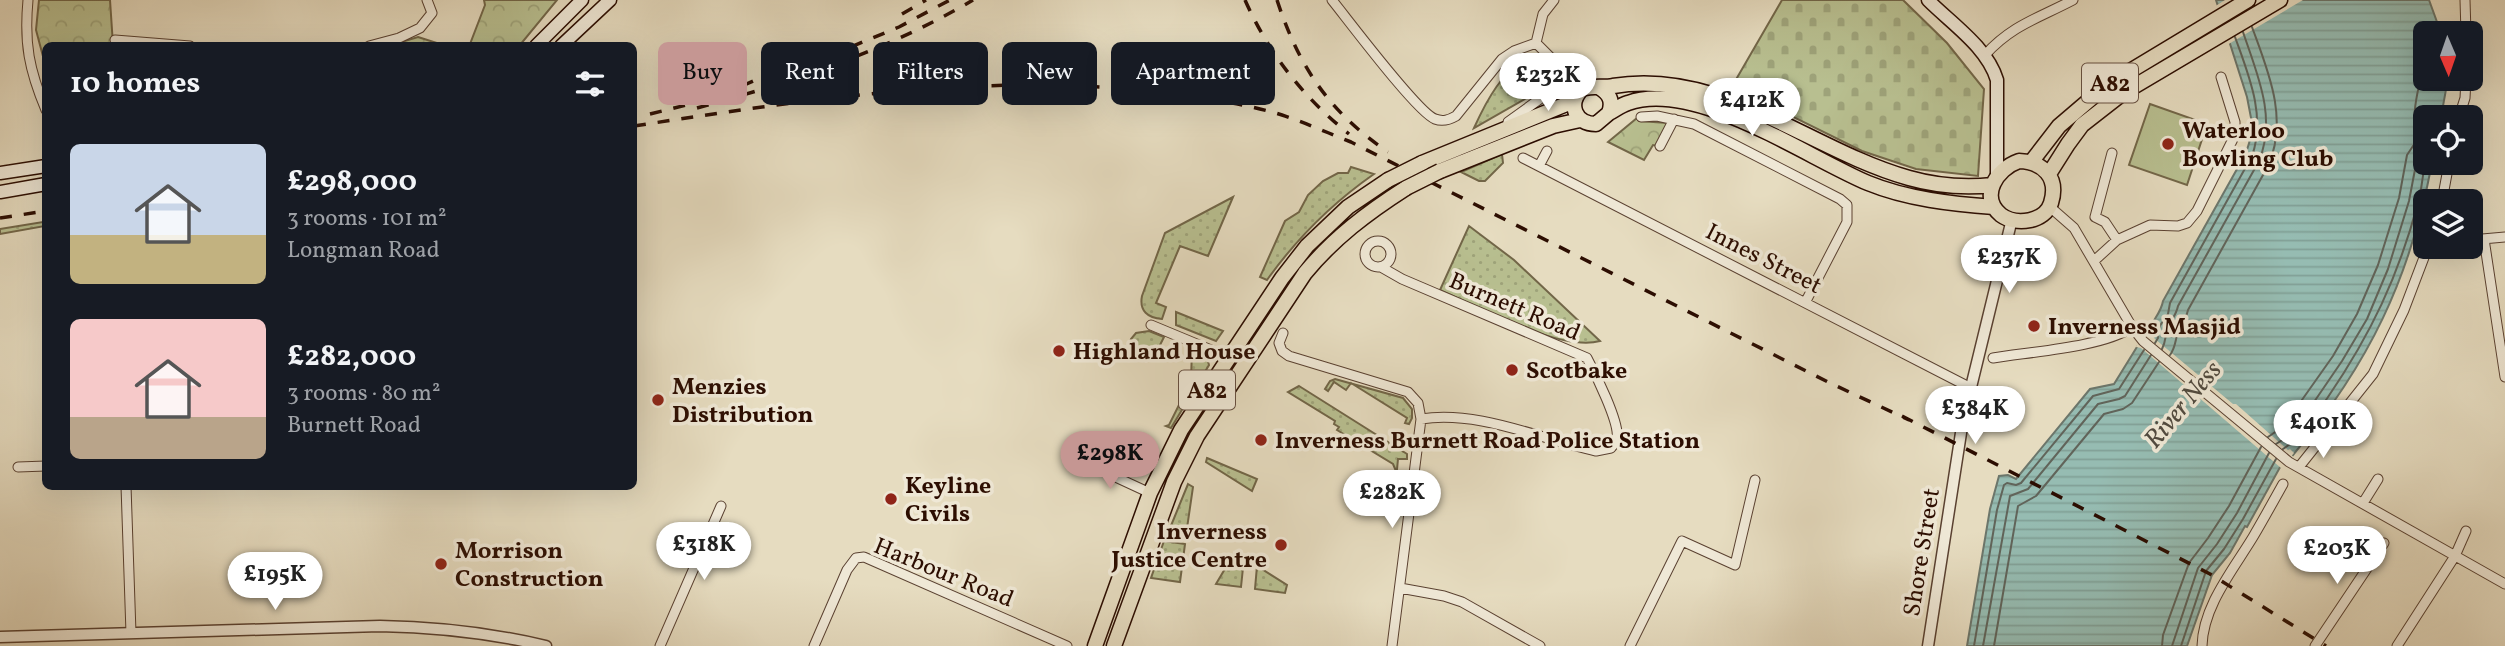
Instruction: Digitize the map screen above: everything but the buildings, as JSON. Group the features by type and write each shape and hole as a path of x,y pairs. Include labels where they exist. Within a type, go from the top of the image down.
{"highway":[{"name":"A82","path":"1095,646 1150,493 1181,430 1282,278 1320,232 1348,207 1388,180 1594,86 1600,88 1634,82 1664,83 1706,92 1739,103 1853,157 1909,179 1964,188 1995,179 2007,165 2025,161 2059,126 2107,85 2248,0"},
{"name":"A82","path":"2049,174 2082,125 2123,93 2280,0"},
{"path":"1600,88 1611,102 1609,113"},
{"path":"1578,95 1574,111 1580,120"},
{"name":"A82","path":"1114,646 1174,482 1208,417 1305,273 1322,253 1360,218 1406,188 1553,126 1580,120 1596,124 1627,103 1661,99 1699,105 1732,116 1869,183 1930,200 1994,207 2002,216 2012,219"},
{"path":"2012,219 2035,219 2045,214 2050,206 2053,185 2049,174 2042,166 2025,161"},
{"path":"1994,207 1995,179"}],"main road":[{"path":"540,42 582,0"},
{"path":"565,42 610,0"},
{"path":"1928,0 1985,55 1997,80 1998,144 1995,179"},
{"path":"1998,144 2025,161"},
{"path":"0,173 42,167"},
{"path":"0,192 42,185"}],"street":[{"path":"27,0 25,34 33,80 42,101"},
{"path":"384,42 420,28 432,13 427,0"},
{"path":"1332,0 1424,111 1437,120 1451,119 1502,59 1535,43"},
{"path":"1535,43 1543,14 1554,0"},
{"path":"1985,55 2006,34 2036,16 2073,0"},
{"path":"2465,0 2465,21"},
{"path":"115,40 140,42"},
{"path":"1535,43 1554,62 1578,95"},
{"path":"1493,132 1548,93 1554,62"},
{"path":"2094,261 2117,240 2150,225 2178,226 2188,223 2197,211 2235,135 2235,122 2221,77"},
{"path":"1641,117 1674,119 1694,124 1847,205 1847,222 1806,301"},
{"path":"1660,146 1674,119"},
{"path":"1539,166 1547,150"},
{"path":"2112,153 2092,220 2105,222 2117,240"},
{"name":"Innes Street","path":"1523,158 1969,387"},
{"path":"2050,206 2074,228 2143,341 2288,462 2505,584"},
{"name":"Shore Street","path":"1928,646 1969,387 2012,219"},
{"path":"2505,237 2484,239 2505,377"},
{"path":"2299,467 2373,374 2404,310 2423,259"},
{"name":"Burnett Road","path":"1384,265 1392,274 1587,358 1617,430 1616,440 1611,448 1596,451 1500,425 1435,417 1421,419"},
{"path":"1151,325 1228,357"},
{"path":"1993,358 2071,346 2116,335 2132,327"},
{"path":"1283,333 1279,343 1282,351 1289,356 1408,392 1418,403 1421,419 1392,646"},
{"path":"1088,458 1109,474 1150,493"},
{"path":"18,467 42,466"},
{"path":"2363,503 2378,479"},
{"path":"1630,646 1682,541 1735,565 1755,480"},
{"path":"2202,646 2202,630 2225,582 2283,484"},
{"path":"126,490 131,633"},
{"path":"660,646 721,506"},
{"path":"2397,646 2455,556 2466,531"},
{"path":"2315,646 2384,543"},
{"name":"Harbour Road","path":"814,646 847,570 856,558 864,557 1067,646"},
{"path":"1400,589 1444,596 1462,602 1540,646"},
{"path":"0,638 325,626 425,627 510,637 546,646"}],"green space":[{"path":"39,0 110,0 113,42 42,42 42,53 36,30"},
{"path":"484,0 557,0 522,42 471,42 485,5"},
{"path":"1782,0 1903,0 1947,43 1984,89 1978,176 1916,169 1862,151 1769,105 1761,94 1734,83"},
{"path":"418,37 434,42 401,42"},
{"path":"1519,64 1536,70 1542,78 1543,87 1474,128 1499,84"},
{"name":"Waterloo Bowling Club","path":"2150,104 2207,124 2187,185 2129,165"},
{"path":"1637,118 1639,121 1668,123 1658,146 1653,145 1644,160 1608,142"},
{"path":"1502,154 1503,163 1485,181 1479,181 1461,172"},
{"path":"1351,167 1374,174 1316,222 1267,280 1260,277 1285,221 1299,212 1308,195 1323,181 1338,173 1348,173"},
{"path":"1233,197 1208,256 1180,246 1156,303 1166,307 1162,319 1149,315 1143,310 1142,296 1165,233"},
{"path":"42,222 42,227 0,234 0,229"},
{"path":"1469,226 1514,260 1600,341 1583,343 1542,334 1497,317 1440,290"},
{"path":"1176,312 1223,331 1216,341 1176,325"},
{"path":"1149,331 1164,337 1153,359 1149,361 1126,353 1136,333"},
{"path":"1192,349 1207,358 1209,365 1171,428 1166,426 1169,425 1191,381"},
{"path":"1335,379 1351,383 1346,390 1334,382 1328,391 1325,389 1330,381"},
{"path":"1352,384 1403,398 1412,409 1409,424 1405,423 1407,418"},
{"path":"1299,386 1407,454 1407,459 1398,459 1395,490 1403,492 1402,497 1393,498 1396,471 1393,464 1337,430 1339,427 1334,424 1335,421 1288,392"},
{"path":"1207,458 1257,479 1252,491 1206,462"},
{"path":"1188,484 1193,487 1186,535 1168,533"},
{"path":"1164,541 1185,544 1180,582 1151,578"},
{"path":"1235,552 1244,558 1241,587 1216,584"},
{"path":"1257,566 1287,585 1285,593 1255,589"}],"water":[{"name":"River Ness","path":"2216,0 2429,0 2437,21 2413,21 2413,91 2446,91 2443,105 2413,105 2413,175 2429,175 2426,189 2413,189 2413,241 2383,318 2344,387 2293,455 2290,452 2284,460 2247,527 2245,526 2230,553 2212,575 2187,646 1967,646 1990,509 1999,476 2008,475 2016,479 2090,389 2114,384 2140,342 2152,337 2148,333 2163,301 2246,153 2252,123 2247,97"}],"pier":[{"path":"2225,0 2303,0 2227,45 2214,7"},
{"path":"2146,327 2155,339 2294,453 2281,468 2141,348 2136,347 2138,340 2146,336"}],"railway":[{"path":"902,14 926,0"},
{"path":"859,44 899,27 950,0"},
{"path":"697,108 839,63 908,34 973,0"},
{"path":"1245,0 1265,39 1302,90 1349,134"},
{"path":"1277,0 1295,46 1319,86 1349,121 1388,152"},
{"path":"747,84 761,78"},
{"path":"637,126 835,98 970,86 1105,87 1173,94 1255,108 1291,118 1351,142 1828,382 1909,420"},
{"path":"650,114 687,105"},
{"path":"0,218 42,212"},
{"path":"1902,416 2210,574 2326,646"}],"place":[{"name":"Waterloo Bowling Club","path":"2168,144"},
{"name":"Inverness Masjid","path":"2034,326"},
{"name":"Highland House","path":"1059,351"},
{"name":"Scotbake","path":"1512,370"},
{"name":"Menzies Distribution","path":"658,400"},
{"name":"Inverness Burnett Road Police Station","path":"1261,440"},
{"name":"Keyline Civils","path":"891,499"},
{"name":"Inverness Justice Centre","path":"1281,545"},
{"name":"Morrison Construction","path":"441,564"}]}
